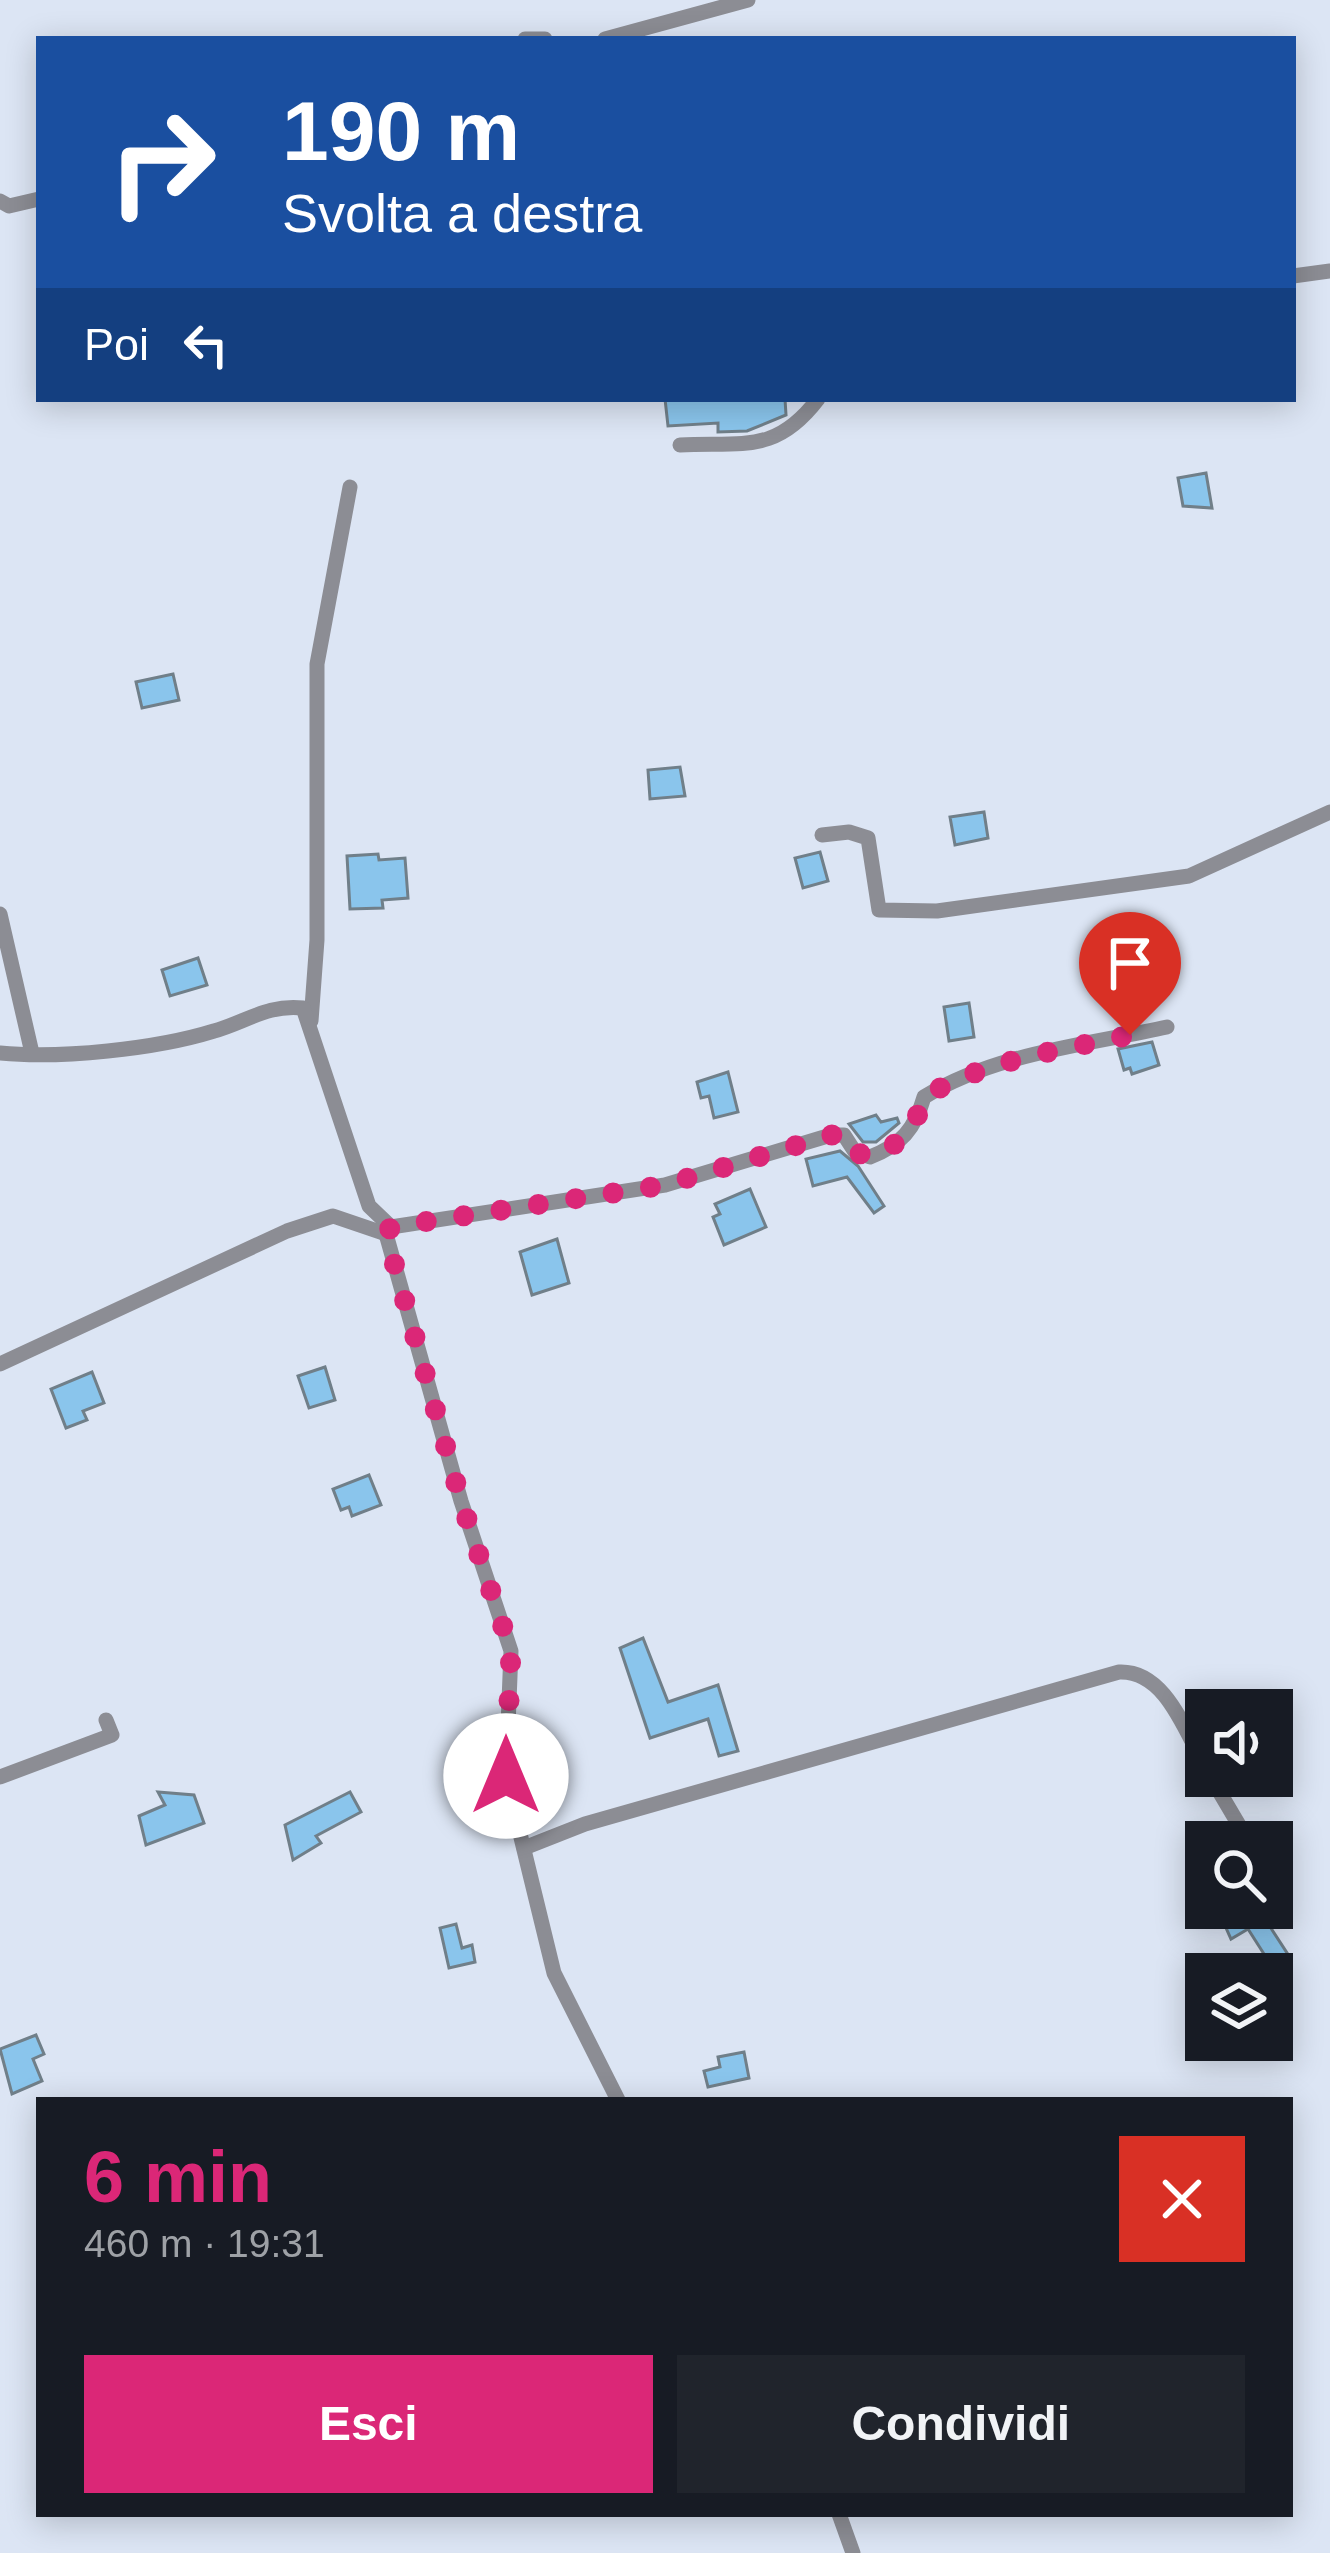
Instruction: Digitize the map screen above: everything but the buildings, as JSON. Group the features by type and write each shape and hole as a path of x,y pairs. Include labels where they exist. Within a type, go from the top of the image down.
{"street":[{"path":"616,36 748,0"},
{"path":"0,201 9,206 36,200"},
{"path":"1296,276 1330,271"},
{"path":"680,445 772,441 796,428 816,402"},
{"path":"311,1021 317,940 317,664 350,487"},
{"path":"822,835 849,832 868,838 879,910 937,910 1189,876 1330,812"},
{"path":"0,914 32,1053"},
{"path":"0,1053 100,1050 215,1031 284,1006 303,1008 311,1021 332,1102 369,1207 389,1230 461,1501 511,1651 506,1776 554,1973 616,2097"},
{"path":"0,1364 287,1231 333,1216 389,1230 665,1185 831,1135 844,1135 855,1152 870,1157 900,1143 917,1120 924,1097 937,1089 1021,1056 1167,1027"},
{"path":"524,1848 585,1824 1119,1672 1138,1671 1157,1684 1185,1732"},
{"path":"0,1777 112,1735 106,1720"},
{"path":"840,2517 853,2553"}],"route":[{"path":"506,1776 511,1651 461,1501 386,1234 391,1227 665,1185 831,1135 844,1135 855,1152 870,1157 900,1143 917,1120 924,1097 937,1089 1021,1056 1130,1035"}]}
